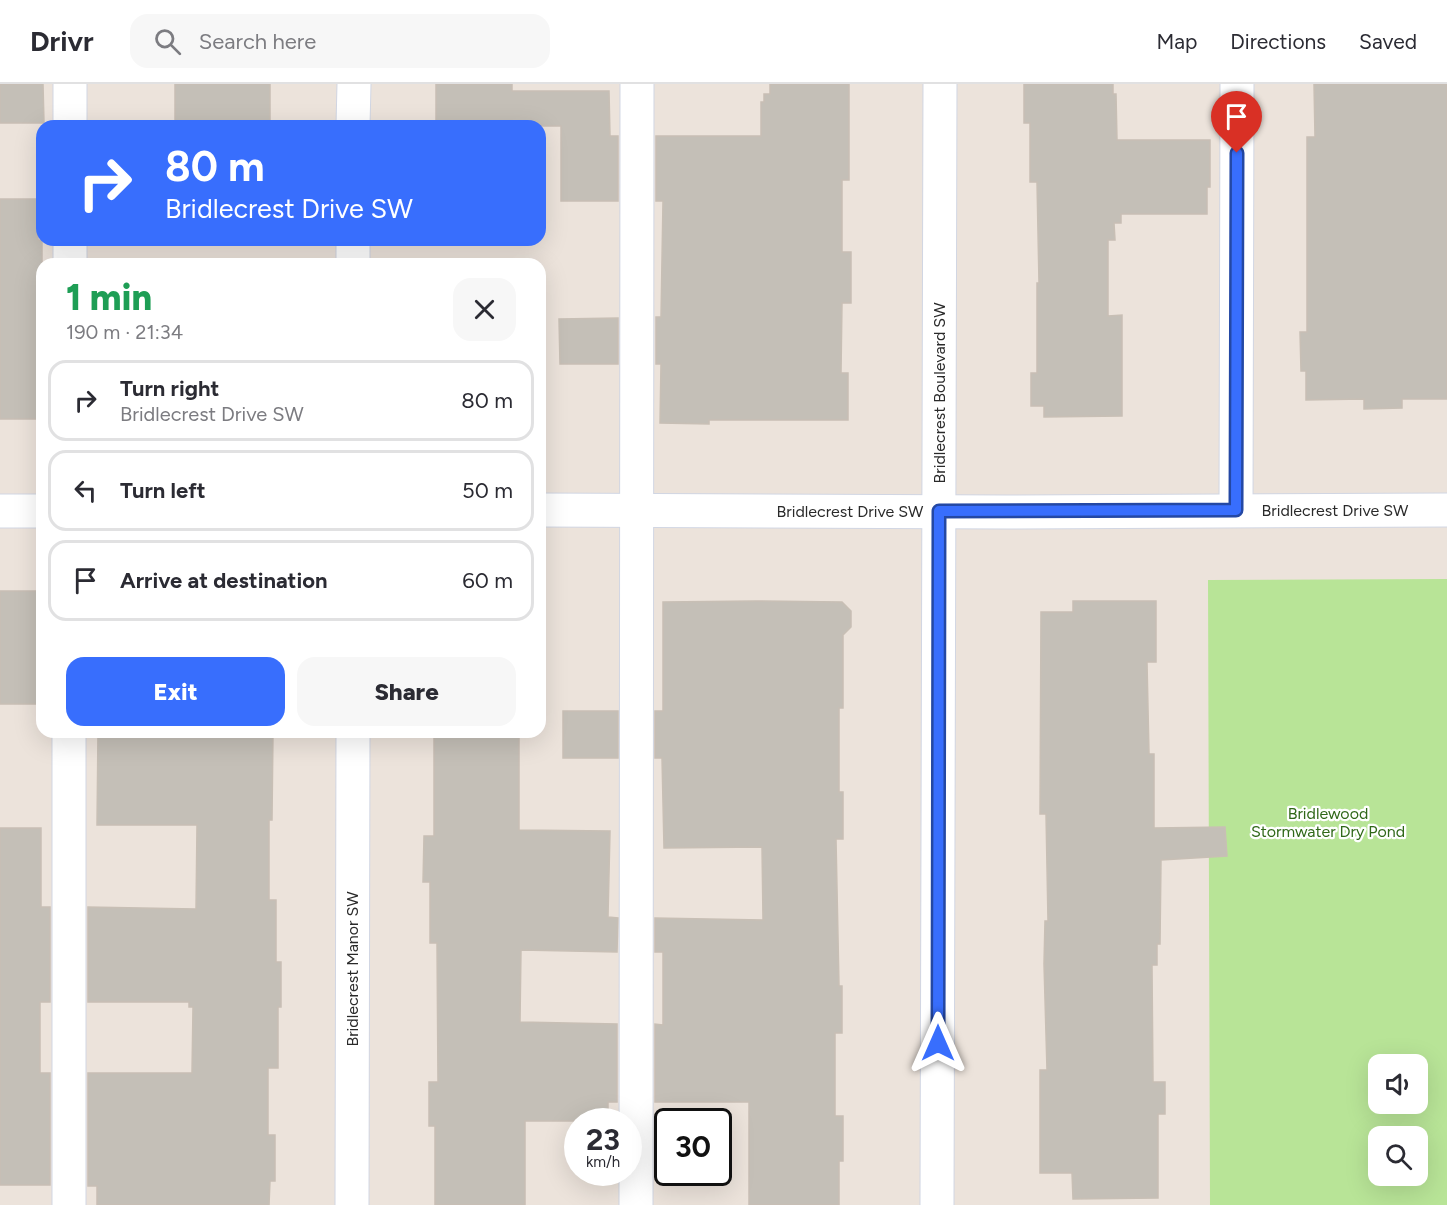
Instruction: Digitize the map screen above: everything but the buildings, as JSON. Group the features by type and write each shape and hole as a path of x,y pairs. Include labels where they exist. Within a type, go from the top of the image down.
{"street":[{"path":"70,84 70,120"},
{"path":"353,120 354,84"},
{"path":"636,1205 637,84"},
{"name":"Bridlecrest Boulevard SW","path":"937,1205 940,84"},
{"path":"1236,510 1237,84"},
{"name":"Bridlecrest Drive SW","path":"546,510 1447,510"},
{"path":"0,511 36,511"},
{"path":"69,738 69,1205"},
{"name":"Bridlecrest Manor SW","path":"352,1205 353,738"}],"green space":[{"name":"Bridlewood Stormwater Dry Pond","path":"1447,579 1447,1205 1210,1205 1208,580"}],"route":[{"path":"938,1043 939,511 1236,510 1237,153"}]}
